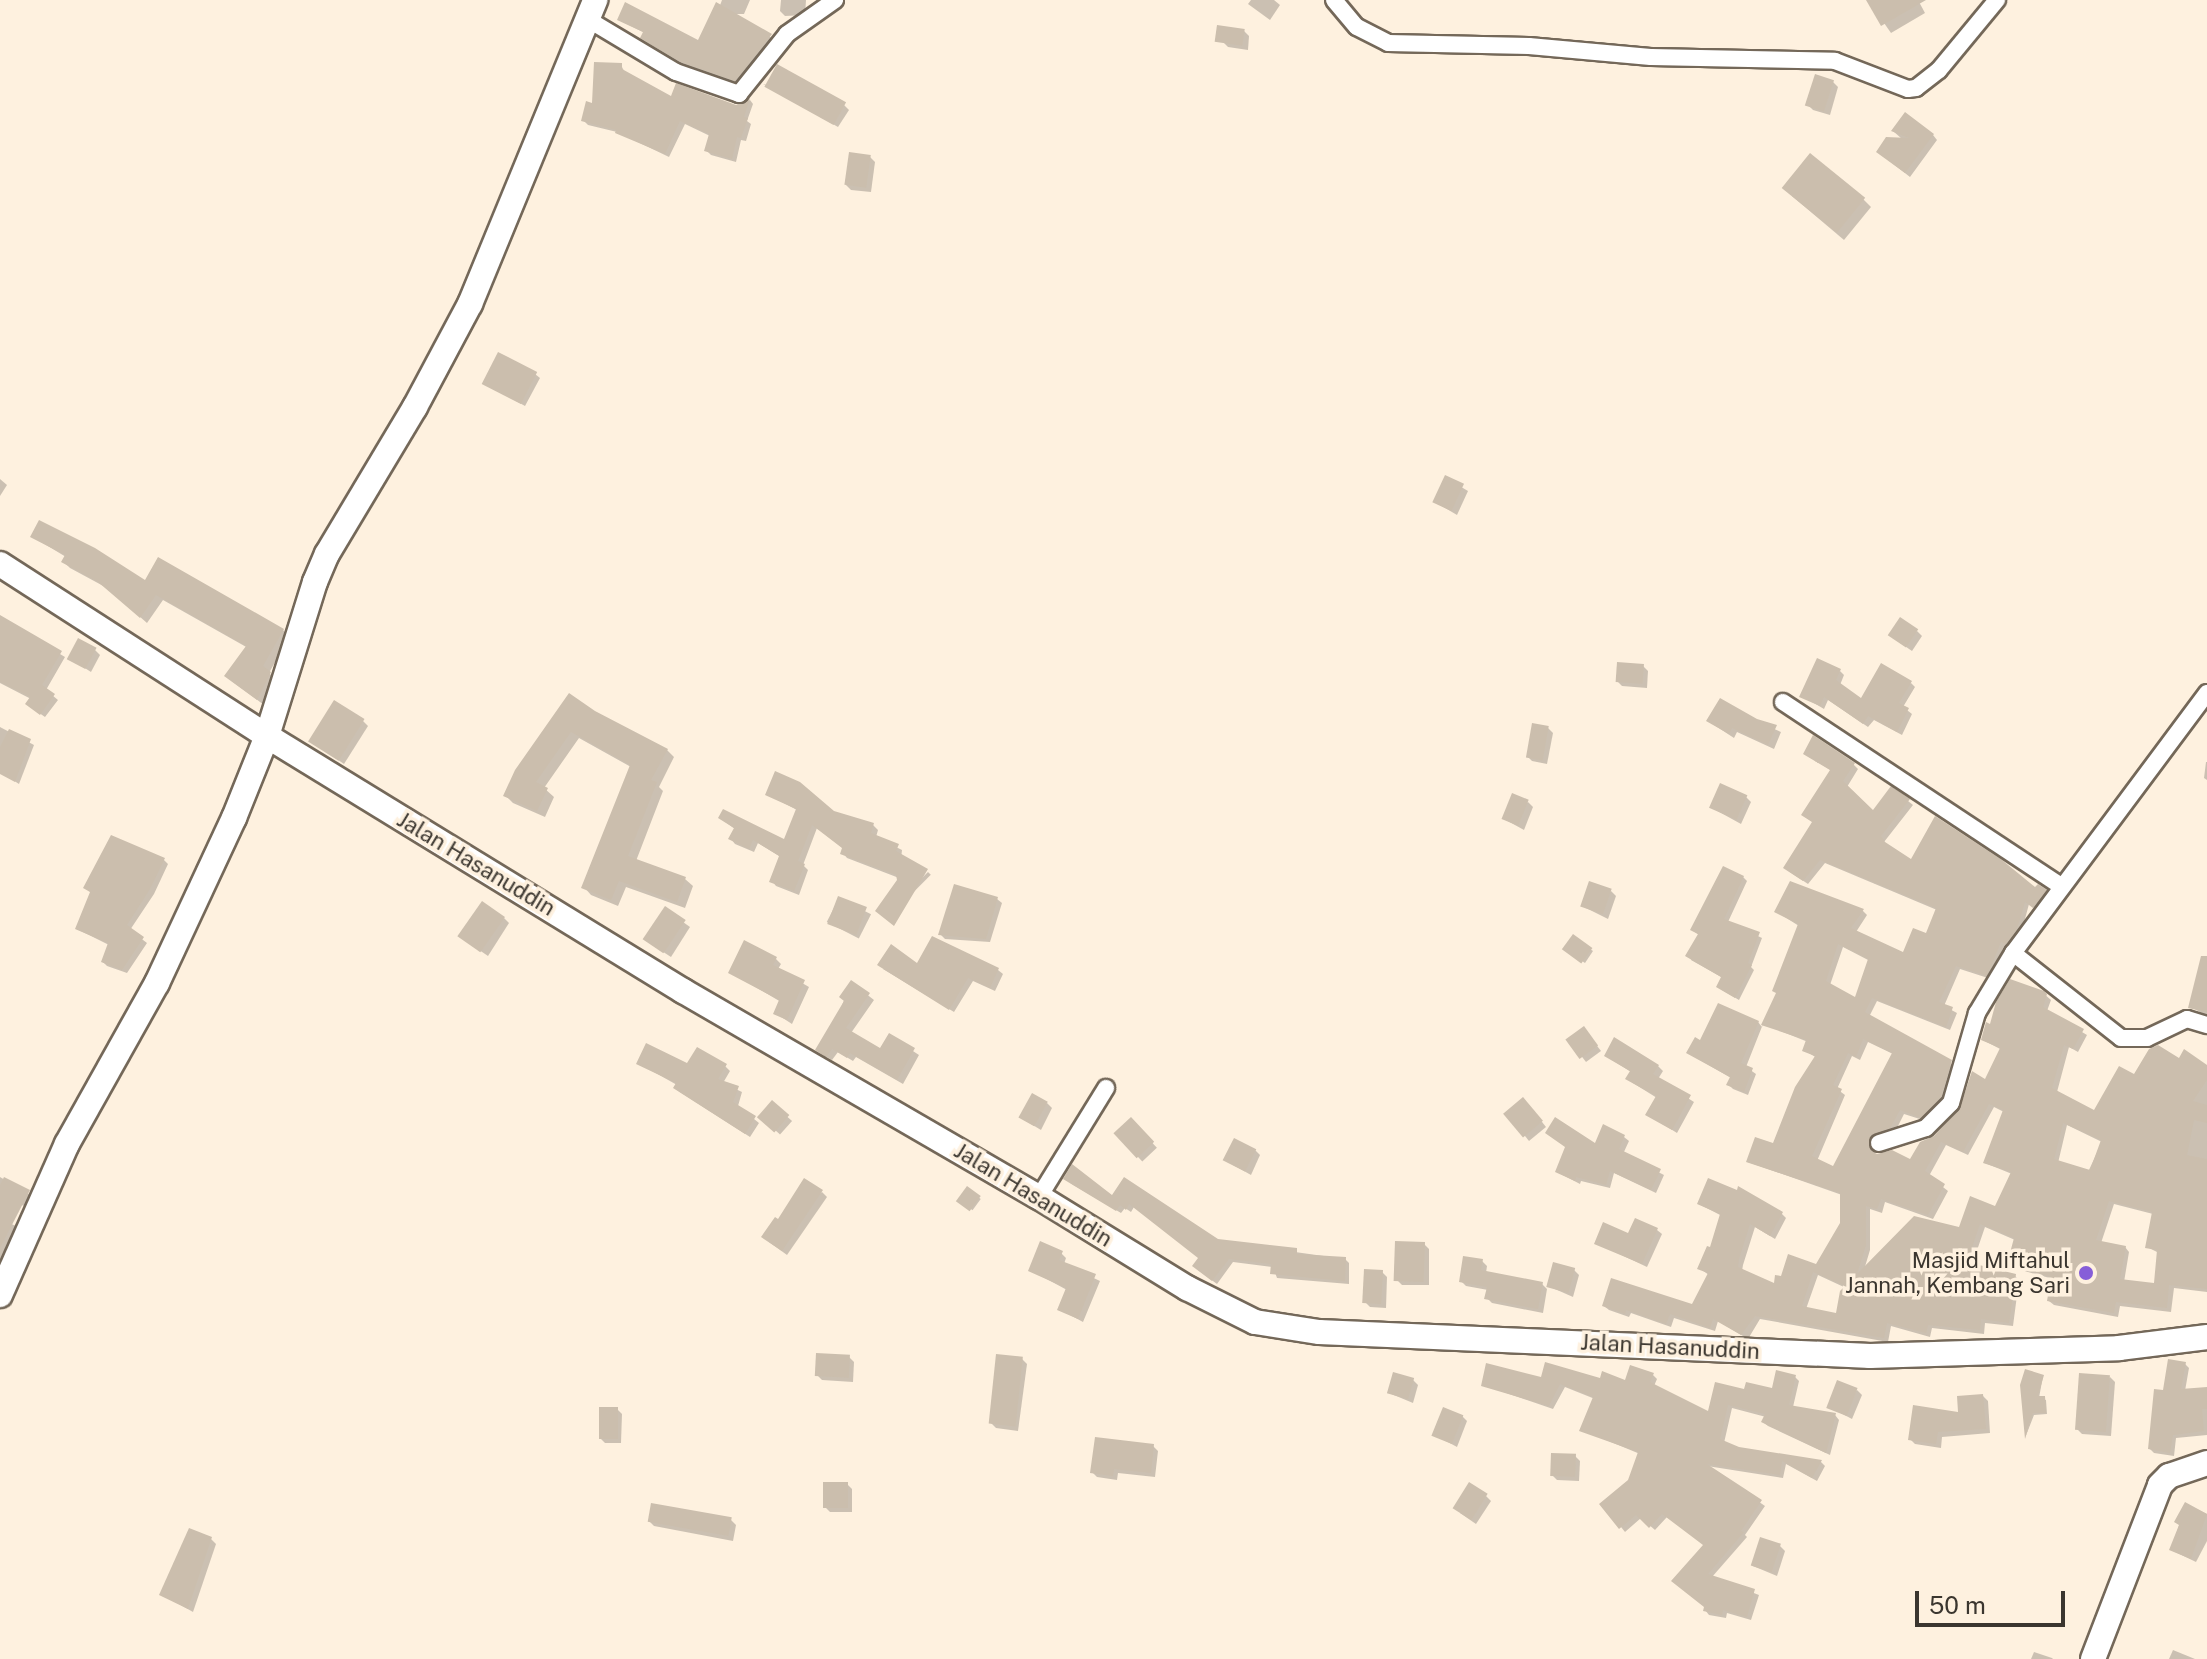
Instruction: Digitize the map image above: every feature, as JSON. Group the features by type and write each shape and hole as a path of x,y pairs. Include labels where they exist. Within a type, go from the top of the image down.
{"street":[{"path":"0,1295 67,1144 157,983 267,736 315,582 327,554 415,407 470,304 592,10 676,72 739,94 787,34 835,0"},
{"path":"1334,0 1357,27 1388,43 1586,49 1651,57 1835,61 1908,89 1916,88 1939,70 1997,0"},
{"name":"Jalan Hasanuddin","path":"0,564 267,736 683,991 1227,1309 1255,1322 1288,1329 1870,1356 2105,1349 2207,1337"},
{"path":"1879,1143 1926,1128 1951,1103 1977,1013 2013,953 2207,693"},
{"path":"1783,702 2061,886"},
{"path":"2013,953 2121,1038 2147,1038 2187,1019 2207,1025"},
{"path":"1039,1197 1106,1088"},
{"path":"2093,1659 2160,1485 2169,1476 2207,1463"}],"building":[{"path":"1866,0 1926,0 1881,26"},
{"path":"625,2 698,40 716,2 772,34 735,81 681,62 640,38 643,32 617,20"},
{"path":"1217,25 1245,29 1242,46 1215,42"},
{"path":"594,62 622,63 622,69 671,96 676,83 736,105 750,98 744,117 748,118 741,138 737,137 732,159 704,151 709,134 680,121 665,154 615,133 616,130 581,121 586,101 592,103"},
{"path":"777,64 846,102 833,125 764,87"},
{"path":"1815,74 1834,80 1824,112 1805,105"},
{"path":"1905,112 1934,134 1905,173 1876,152 1886,137 1909,138 1891,131"},
{"path":"849,152 871,155 866,188 844,185"},
{"path":"1810,153 1865,198 1837,233 1782,188"},
{"path":"498,352 537,372 521,404 482,384"},
{"path":"1445,475 1464,484 1451,511 1432,502"},
{"path":"39,520 95,548 145,580 158,557 284,629 263,666 271,672 257,700 224,676 246,646 156,595 140,618 98,582 61,562 65,555 30,537"},
{"path":"0,615 62,651 42,685 55,694 40,715 25,704 30,697 0,682"},
{"path":"1900,617 1918,629 1906,648 1888,635"},
{"path":"78,638 97,648 85,669 67,659"},
{"path":"1817,658 1841,669 1836,680 1861,698 1881,663 1912,681 1899,703 1909,708 1897,732 1868,716 1863,724 1824,697 1820,706 1799,697"},
{"path":"1617,662 1644,664 1643,684 1616,682"},
{"path":"569,693 595,711 668,749 651,780 657,782 628,856 686,877 677,902 619,881 611,900 581,888 630,765 571,732 536,782 548,788 537,811 503,796 515,770"},
{"path":"1720,698 1757,719 1777,725 1768,745 1732,728 1729,734 1706,721"},
{"path":"334,700 365,719 339,761 308,742"},
{"path":"1532,723 1549,726 1543,760 1526,757"},
{"path":"9,729 31,739 15,782 0,774 0,747"},
{"path":"1813,735 1855,763 1843,781 1873,810 1891,786 1910,799 1881,836 1911,859 1935,816 2002,860 2035,887 2038,884 2047,890 2033,908 2025,902 2017,929 2006,944 2001,942 1987,976 1956,966 1939,1002 1953,1007 1946,1027 1872,998 1865,1012 1952,1060 1941,1097 1921,1118 1900,1110 1890,1128 1870,1136 1871,1151 1877,1154 1892,1150 1910,1159 1920,1142 1934,1136 1959,1110 1972,1071 1985,1079 2000,1048 1981,1040 1986,1022 1990,1024 1996,1002 2010,979 2044,991 2047,994 2043,1007 2084,1029 2073,1049 2064,1045 2052,1088 2094,1110 2119,1066 2134,1074 2149,1049 2158,1045 2179,1058 2184,1049 2207,1065 2207,1080 2193,1101 2207,1105 2207,1123 2194,1120 2187,1155 2207,1159 2207,1289 2169,1285 2167,1308 2116,1302 2114,1313 2047,1301 2051,1277 2007,1264 2014,1238 1980,1224 1967,1262 2016,1274 2009,1323 1981,1319 1980,1330 1928,1325 1926,1333 1887,1323 1884,1338 1755,1316 1741,1335 1713,1319 1710,1328 1670,1314 1666,1324 1626,1310 1625,1314 1602,1306 1611,1278 1692,1304 1708,1273 1697,1269 1707,1246 1710,1247 1720,1214 1697,1204 1708,1178 1737,1190 1738,1186 1783,1212 1770,1236 1750,1224 1739,1259 1738,1267 1774,1283 1775,1275 1781,1276 1788,1254 1816,1264 1840,1223 1840,1193 1746,1162 1755,1137 1773,1143 1795,1087 1815,1056 1802,1051 1806,1040 1761,1025 1776,993 1772,991 1798,924 1774,912 1790,881 1864,909 1851,928 1903,952 1913,928 1926,933 1936,908 1820,860 1803,881 1783,868 1812,822 1801,815 1830,770 1803,754","holes":["1838,944 1868,959 1855,997 1826,981","1863,1039 1892,1053 1833,1166 1812,1156 1842,1089 1833,1085 1848,1053 1856,1057","1989,1104 2003,1110 1983,1163 2011,1172 1995,1206 1970,1196 1959,1227 1914,1216 1857,1274 1866,1245 1866,1206 1877,1209 1881,1199 1928,1215 1945,1184 1925,1171 1941,1142 1963,1152","2063,1123 2101,1140 2090,1170 2054,1159","2109,1201 2152,1212 2145,1248 2157,1250 2154,1283 2120,1279 2126,1246 2096,1240","1813,1272 1845,1286 1840,1291 1836,1313 1802,1306"]},
{"path":"775,771 800,782 834,811 874,823 871,833 899,844 896,851 928,869 894,926 875,911 897,880 896,875 840,854 842,848 812,825 798,861 805,864 794,891 769,882 779,856 753,840 749,849 728,839 734,828 718,818 723,809 784,839 796,809 765,795"},
{"path":"1720,783 1747,795 1736,820 1709,808"},
{"path":"1512,793 1529,800 1518,826 1502,819"},
{"path":"111,835 165,858 127,925 144,937 122,970 101,962 108,943 75,929 90,892 83,888"},
{"path":"1723,866 1744,876 1724,919 1760,932 1748,963 1752,965 1735,998 1716,987 1721,977 1685,956 1698,934 1690,930"},
{"path":"1589,881 1612,889 1603,914 1580,907"},
{"path":"954,884 998,897 986,939 938,935"},
{"path":"838,896 867,907 856,935 827,924"},
{"path":"482,901 505,917 480,952 457,936"},
{"path":"665,906 686,920 663,953 643,939"},
{"path":"1573,934 1592,948 1581,963 1562,949"},
{"path":"932,936 999,968 990,988 968,978 949,1010 877,965 891,944 917,963"},
{"path":"744,940 777,957 773,965 805,980 787,1020 773,1014 779,1000 728,973"},
{"path":"2201,956 2207,956 2207,1012 2188,1008"},
{"path":"851,980 870,993 846,1028 880,1048 889,1033 915,1048 897,1080 850,1053 847,1058 832,1049 826,1057 815,1050 844,1001 839,997"},
{"path":"1718,1003 1759,1021 1741,1063 1753,1068 1744,1092 1726,1085 1730,1077 1686,1053 1695,1037 1700,1040"},
{"path":"1584,1026 1598,1045 1579,1059 1565,1040"},
{"path":"1614,1037 1659,1065 1653,1074 1691,1095 1672,1130 1645,1115 1656,1096 1625,1079 1630,1071 1604,1056"},
{"path":"646,1043 687,1063 697,1047 727,1064 718,1079 739,1086 733,1102 756,1116 745,1134 673,1088 676,1083 636,1064"},
{"path":"1032,1093 1048,1102 1034,1126 1018,1117"},
{"path":"1523,1097 1543,1121 1523,1137 1503,1114"},
{"path":"772,1100 789,1115 774,1132 757,1117"},
{"path":"1131,1117 1154,1142 1137,1158 1113,1133"},
{"path":"1555,1117 1595,1143 1603,1124 1625,1135 1619,1149 1661,1169 1651,1190 1610,1171 1606,1185 1576,1177 1575,1181 1555,1172 1565,1147 1545,1133"},
{"path":"1234,1138 1256,1149 1245,1172 1223,1160"},
{"path":"1072,1164 1112,1195 1124,1177 1218,1239 1297,1248 1297,1254 1346,1257 1345,1281 1270,1274 1271,1264 1229,1259 1212,1281 1192,1266 1198,1258 1129,1204 1126,1210 1120,1205 1116,1211 1063,1179"},
{"path":"4,1177 30,1190 0,1248 0,1185"},
{"path":"804,1178 823,1190 782,1251 761,1237 775,1217 778,1219"},
{"path":"967,1186 981,1196 970,1211 956,1201"},
{"path":"1635,1218 1658,1228 1642,1264 1594,1244 1603,1222 1628,1233"},
{"path":"1040,1241 1063,1251 1059,1260 1096,1274 1078,1319 1057,1310 1066,1288 1028,1271"},
{"path":"1395,1241 1425,1242 1424,1282 1394,1281"},
{"path":"1463,1256 1483,1259 1481,1270 1543,1282 1538,1309 1484,1299 1487,1287 1459,1282"},
{"path":"1553,1262 1575,1268 1568,1293 1546,1287"},
{"path":"1364,1269 1383,1270 1381,1304 1362,1303"},
{"path":"816,1353 850,1355 849,1378 815,1376"},
{"path":"996,1354 1023,1357 1016,1426 989,1424"},
{"path":"2168,1359 2186,1362 2181,1389 2207,1387 2207,1409 2202,1409 2204,1431 2173,1435 2170,1453 2148,1449 2154,1389 2163,1390"},
{"path":"1545,1362 1600,1378 1602,1371 1625,1380 1630,1365 1654,1373 1650,1382 1708,1411 1715,1382 1744,1389 1746,1382 1772,1388 1776,1370 1796,1375 1789,1405 1836,1413 1826,1453 1761,1422 1765,1414 1728,1405 1720,1439 1739,1447 1822,1460 1812,1478 1782,1461 1780,1475 1707,1464 1762,1500 1741,1531 1744,1532 1708,1574 1755,1589 1747,1617 1723,1610 1722,1615 1703,1611 1704,1607 1671,1581 1703,1545 1662,1514 1649,1528 1636,1515 1619,1529 1599,1504 1628,1480 1638,1452 1579,1431 1593,1397 1560,1384 1549,1406 1481,1386 1486,1363 1541,1377"},
{"path":"2025,1369 2044,1375 2038,1396 2045,1396 2046,1413 2033,1413 2025,1439 2020,1385"},
{"path":"1393,1372 1414,1378 1408,1399 1387,1393"},
{"path":"2079,1373 2110,1375 2106,1432 2075,1430"},
{"path":"1837,1380 1858,1388 1847,1416 1826,1408"},
{"path":"1983,1394 1986,1429 1938,1432 1936,1444 1908,1440 1913,1405 1958,1412 1957,1396"},
{"path":"599,1407 618,1407 618,1439 599,1439"},
{"path":"1443,1407 1463,1415 1452,1444 1431,1436"},
{"path":"1095,1437 1154,1444 1151,1473 1114,1469 1113,1476 1090,1473"},
{"path":"1551,1453 1576,1454 1575,1477 1550,1476"},
{"path":"823,1482 848,1482 848,1508 823,1508"},
{"path":"1469,1482 1488,1494 1471,1520 1453,1508"},
{"path":"2185,1502 2207,1514 2191,1559 2169,1550 2179,1525 2174,1522"},
{"path":"651,1503 732,1517 728,1536 648,1522"},
{"path":"189,1528 212,1537 188,1609 159,1595"},
{"path":"1760,1537 1781,1544 1772,1572 1751,1566"}],"place":[{"name":"Masjid Miftahul Jannah, Kembang Sari","path":"2086,1273"}]}
